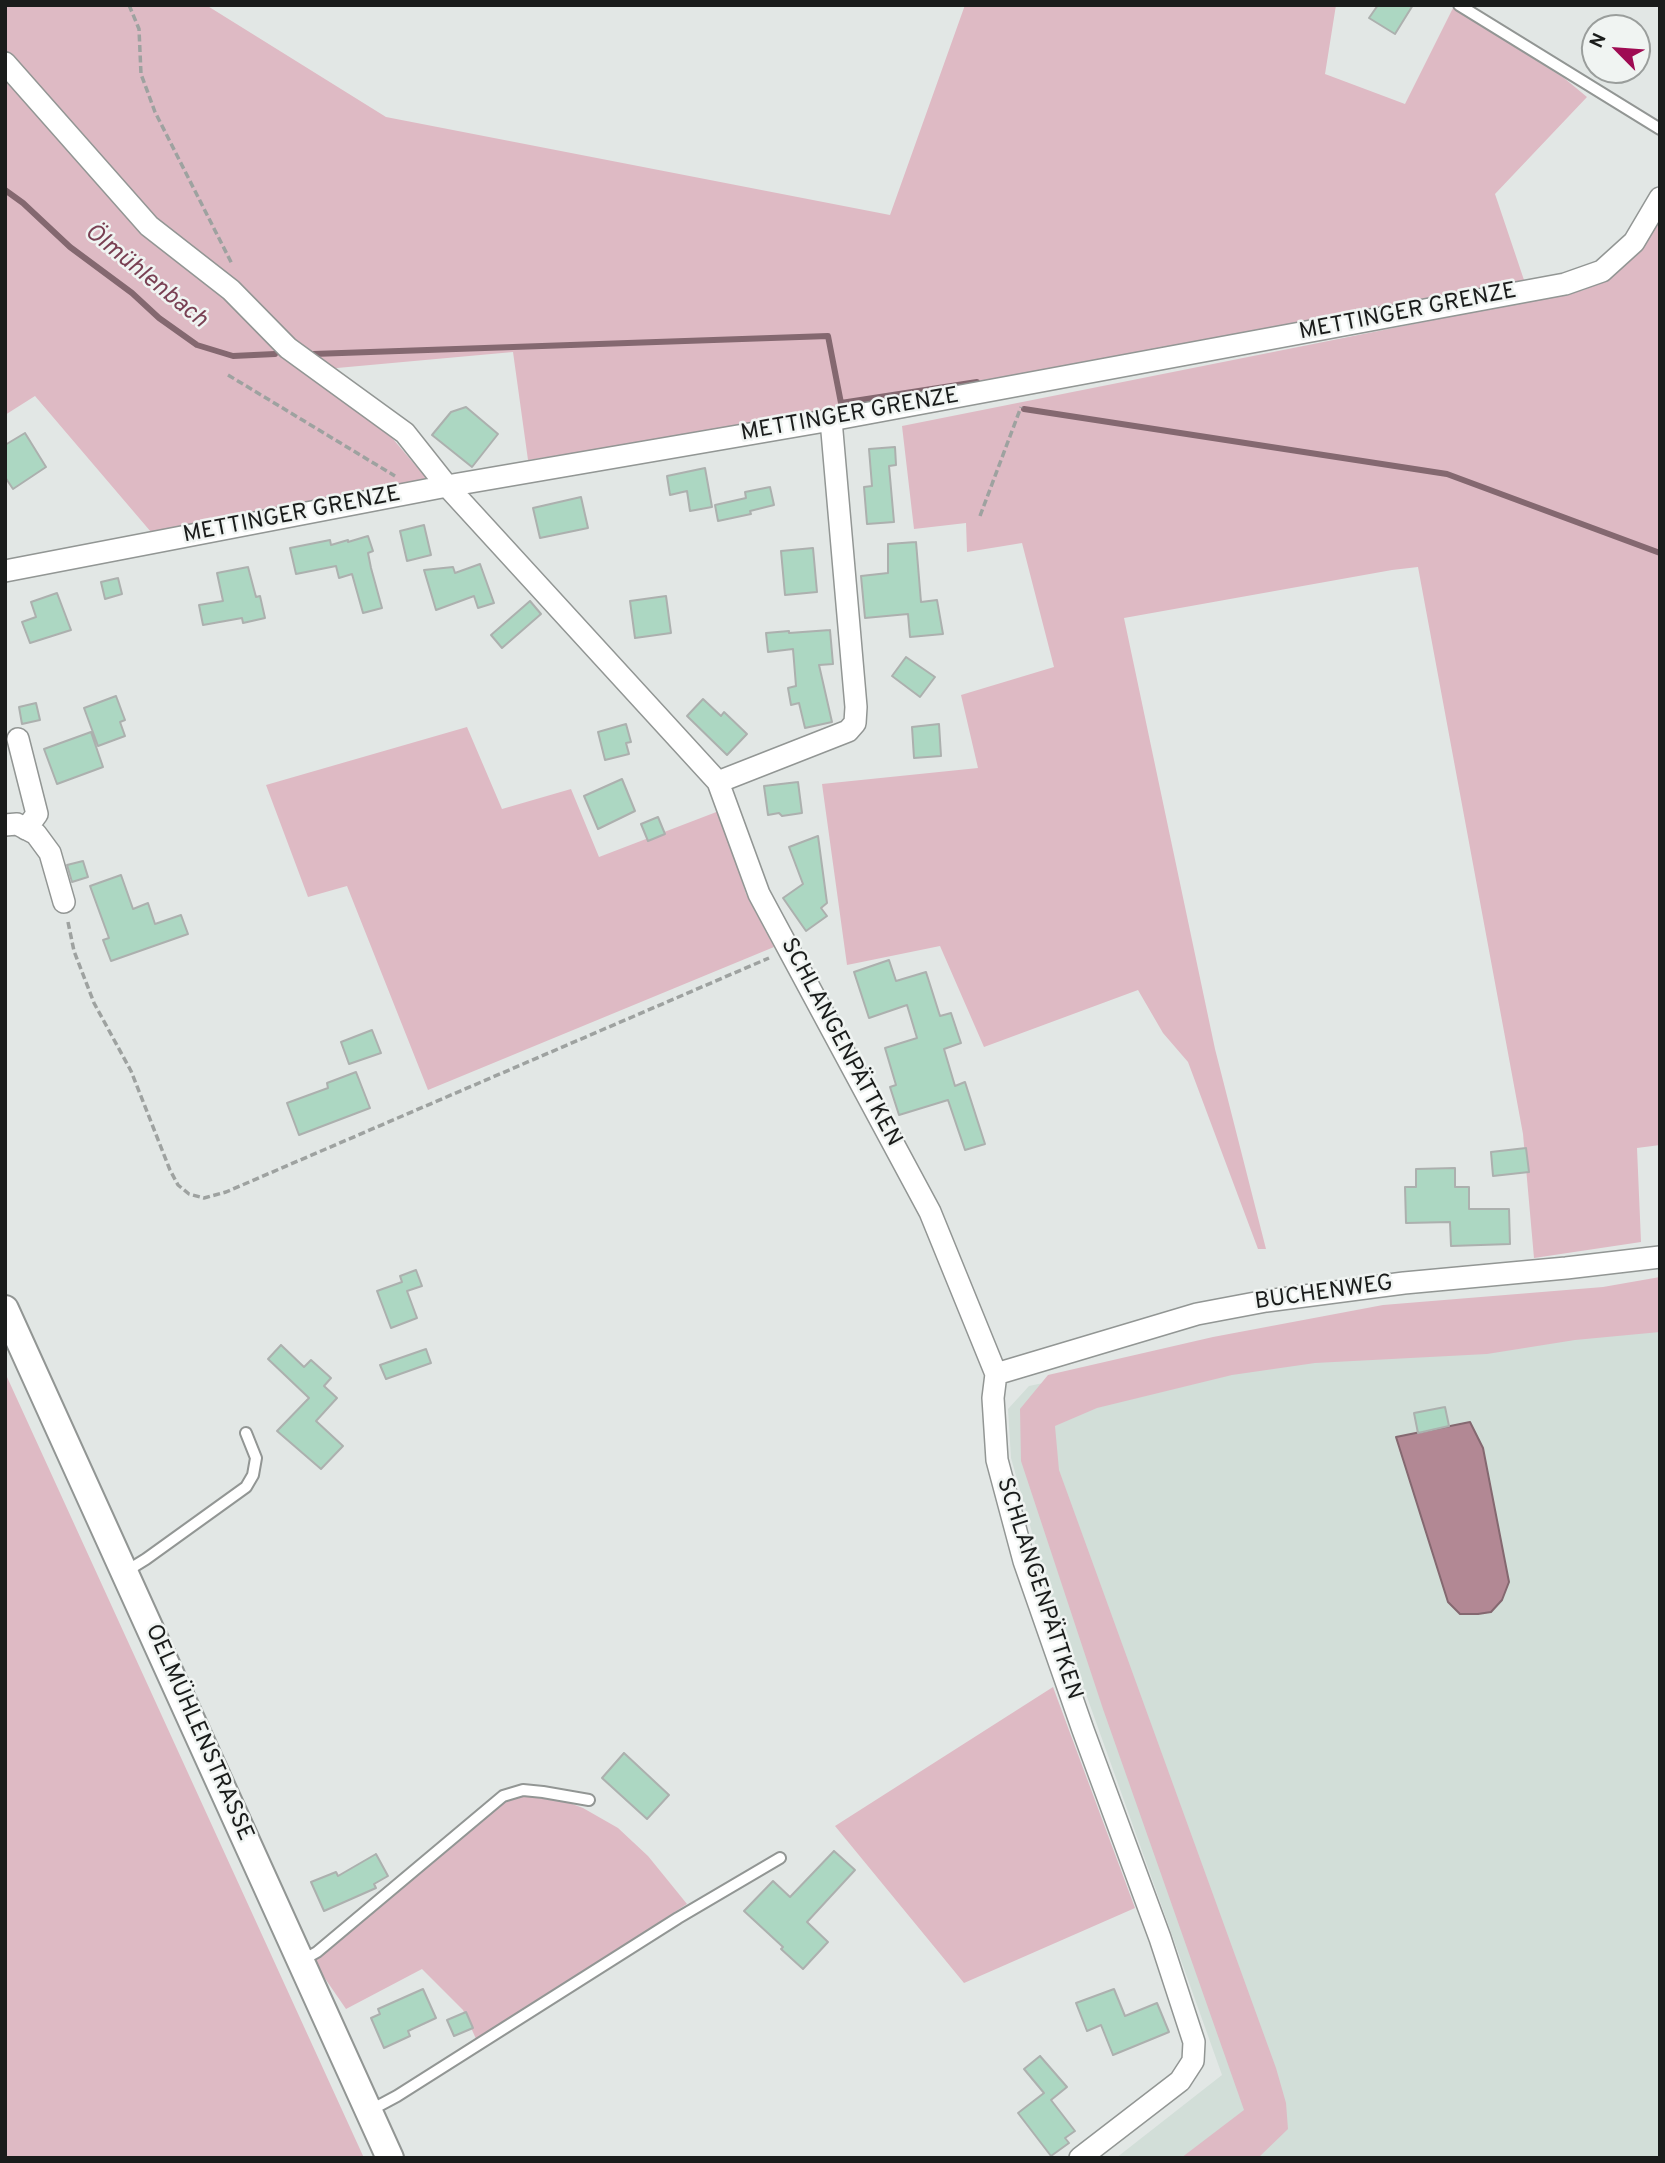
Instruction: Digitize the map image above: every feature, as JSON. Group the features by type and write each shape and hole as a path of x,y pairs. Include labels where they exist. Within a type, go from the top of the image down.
{"street":[{"name":"SCHLANGENPÄTTKEN","path":"5,63 149,226 239,298 288,348 405,433 447,486 718,782 760,894 930,1212 996,1374 993,1398 997,1460 1024,1561 1160,1938 1194,2042 1193,2061 1180,2081 1080,2158"},
{"name":"METTINGER GRENZE","path":"5,571 447,486 831,420 1566,284 1602,271 1634,242 1660,198"},
{"path":"718,782 848,732 855,723 856,707 831,420"},
{"path":"16,827 37,814 18,739"},
{"path":"16,827 36,834 50,853 64,901"},
{"name":"BUCHENWEG","path":"996,1374 1197,1314 1266,1301 1404,1283 1660,1257"},
{"name":"OELMÜHLENSTRASSE","path":"5,1309 390,2158"}],"lane":[{"path":"1459,5 1660,129"},
{"path":"125,1572 246,1487 253,1475 256,1458 246,1433"},
{"path":"301,1961 317,1952 366,1912 503,1796 523,1790 589,1800"},
{"path":"369,2110 397,2096 678,1918 780,1858"}],"path":[{"path":"129,5 139,30 141,74 155,111 239,278 239,298"},
{"path":"228,375 421,491"},
{"path":"980,516 1029,383"},
{"path":"64,901 74,951 94,1003 131,1071 170,1170 178,1185 188,1194 204,1198 226,1192 772,957 795,961"}],"shaded area":[{"path":"5,5 206,5 386,117 890,215 965,5 1336,5 1325,74 1405,104 1453,8 1564,78 1587,97 1495,194 1525,283 1305,321 959,393 528,460 513,352 326,369 130,196 5,51"},
{"path":"5,72 179,257 307,371 393,439 427,479 151,532 35,396 5,415"},
{"path":"1660,216 1660,1145 1637,1148 1641,1242 1534,1258 1523,1134 1418,567 1124,618 1215,1049 1266,1249 1258,1249 1188,1062 1163,1033 1138,990 984,1047 940,946 847,965 822,784 978,768 961,695 1054,667 1022,543 967,552 966,523 914,529 902,426 1584,290 1610,277"},
{"path":"467,727 502,809 571,789 599,857 719,811 746,894 774,947 428,1090 347,886 308,897 266,785"},
{"path":"1660,1277 1660,1332 1575,1340 1487,1354 1315,1363 1232,1375 1097,1408 1055,1426 1059,1470 1276,2068 1286,2103 1288,2129 1258,2158 1181,2158 1244,2110 1103,1709 1021,1461 1020,1409 1048,1375 1213,1337 1383,1305 1603,1287"},
{"path":"1660,1296 1660,2158 1116,2158 1222,2075 1046,1582 1011,1458 1008,1409 1029,1386 1205,1349"},
{"path":"5,1374 7,1377 364,2158 5,2158"},
{"path":"1470,1422 1483,1448 1509,1582 1502,1600 1491,1612 1460,1614 1448,1602 1396,1437"},
{"path":"1053,1687 1135,1908 964,1983 835,1826"},
{"path":"516,1795 567,1802 618,1828 648,1856 687,1904 477,2041 463,2010 422,1969 346,2009 313,1961 486,1815"}],"building":[{"path":"1378,5 1413,5 1395,34 1369,18"},
{"path":"466,407 498,434 472,467 432,435 451,412"},
{"path":"25,433 46,467 13,489 5,477 5,445"},
{"path":"895,447 896,465 889,466 894,522 867,524 864,487 872,486 869,449"},
{"path":"705,468 712,507 690,511 687,491 670,495 667,476"},
{"path":"770,487 774,505 750,511 751,514 718,521 715,505 746,498 745,492"},
{"path":"581,497 588,528 540,538 533,508"},
{"path":"424,525 431,555 407,561 400,531"},
{"path":"368,536 373,551 368,553 382,608 363,613 352,574 339,578 336,566 296,574 290,548 330,540 331,545"},
{"path":"916,542 921,602 937,600 943,634 910,637 908,614 865,618 861,576 888,573 888,544"},
{"path":"813,548 817,592 785,595 781,551"},
{"path":"480,564 494,603 478,608 474,596 436,610 424,570 453,567 455,573"},
{"path":"248,567 256,597 260,596 265,618 243,623 242,618 203,625 199,605 223,601 217,573"},
{"path":"118,578 122,594 105,599 101,582"},
{"path":"57,593 71,630 30,643 22,622 36,617 31,602"},
{"path":"666,596 671,633 635,638 630,601"},
{"path":"530,601 541,614 502,648 491,635"},
{"path":"830,630 833,664 819,665 832,722 805,728 799,703 791,705 788,688 796,686 793,649 768,652 766,633"},
{"path":"906,657 935,677 920,697 892,676"},
{"path":"116,696 125,720 120,722 125,736 98,746 84,708"},
{"path":"703,699 721,716 724,712 747,734 727,755 687,716"},
{"path":"36,703 40,720 22,724 19,707"},
{"path":"626,724 631,742 626,743 629,754 605,760 598,732"},
{"path":"939,724 941,756 914,758 912,727"},
{"path":"91,732 103,767 57,784 44,749"},
{"path":"622,779 635,811 598,829 584,796"},
{"path":"798,782 802,813 768,815 764,786"},
{"path":"658,817 665,834 648,841 641,824"},
{"path":"818,836 827,903 821,908 827,916 806,931 783,898 803,884 789,847"},
{"path":"83,861 88,877 72,882 67,865"},
{"path":"121,875 133,909 148,903 155,924 181,915 188,934 111,961 103,940 109,938 90,886"},
{"path":"889,960 896,981 926,972 940,1016 951,1013 961,1043 944,1049 955,1086 965,1082 985,1144 965,1150 948,1100 899,1115 890,1087 896,1085 885,1048 917,1038 907,1005 869,1018 854,972"},
{"path":"372,1030 381,1053 349,1064 341,1042"},
{"path":"356,1072 370,1108 299,1135 287,1103 328,1088 327,1083"},
{"path":"1526,1148 1529,1172 1493,1176 1491,1152"},
{"path":"1455,1168 1455,1187 1469,1187 1469,1209 1509,1209 1510,1244 1451,1246 1450,1222 1406,1223 1405,1187 1416,1187 1416,1169"},
{"path":"416,1270 422,1286 407,1291 417,1318 391,1328 377,1291 402,1282 400,1276"},
{"path":"281,1345 304,1367 311,1360 331,1378 324,1386 337,1398 316,1421 343,1446 321,1469 277,1431 309,1398 268,1359"},
{"path":"426,1349 431,1363 386,1379 380,1365"},
{"path":"1445,1407 1449,1426 1418,1433 1414,1413"},
{"path":"624,1753 669,1795 647,1819 602,1778"},
{"path":"834,1851 855,1870 807,1922 828,1942 803,1969 744,1911 773,1881 790,1897"},
{"path":"376,1854 388,1876 374,1884 376,1888 324,1911 311,1882 336,1872 338,1876"},
{"path":"423,1989 436,2018 408,2031 410,2036 384,2048 371,2018 380,2014 378,2009"},
{"path":"1114,1989 1125,2016 1157,2003 1169,2032 1113,2055 1101,2025 1087,2031 1076,2003"},
{"path":"466,2012 473,2028 454,2036 447,2020"},
{"path":"1040,2056 1067,2087 1051,2100 1075,2131 1065,2138 1069,2143 1051,2156 1018,2113 1044,2093 1024,2069"}],"waterway":[{"name":"Ölmühlenbach","path":"5,190 70,247 197,345 233,356 275,354"},
{"path":"313,354 828,336 841,403 977,382"},
{"path":"1024,409 1447,474 1660,553"}]}
